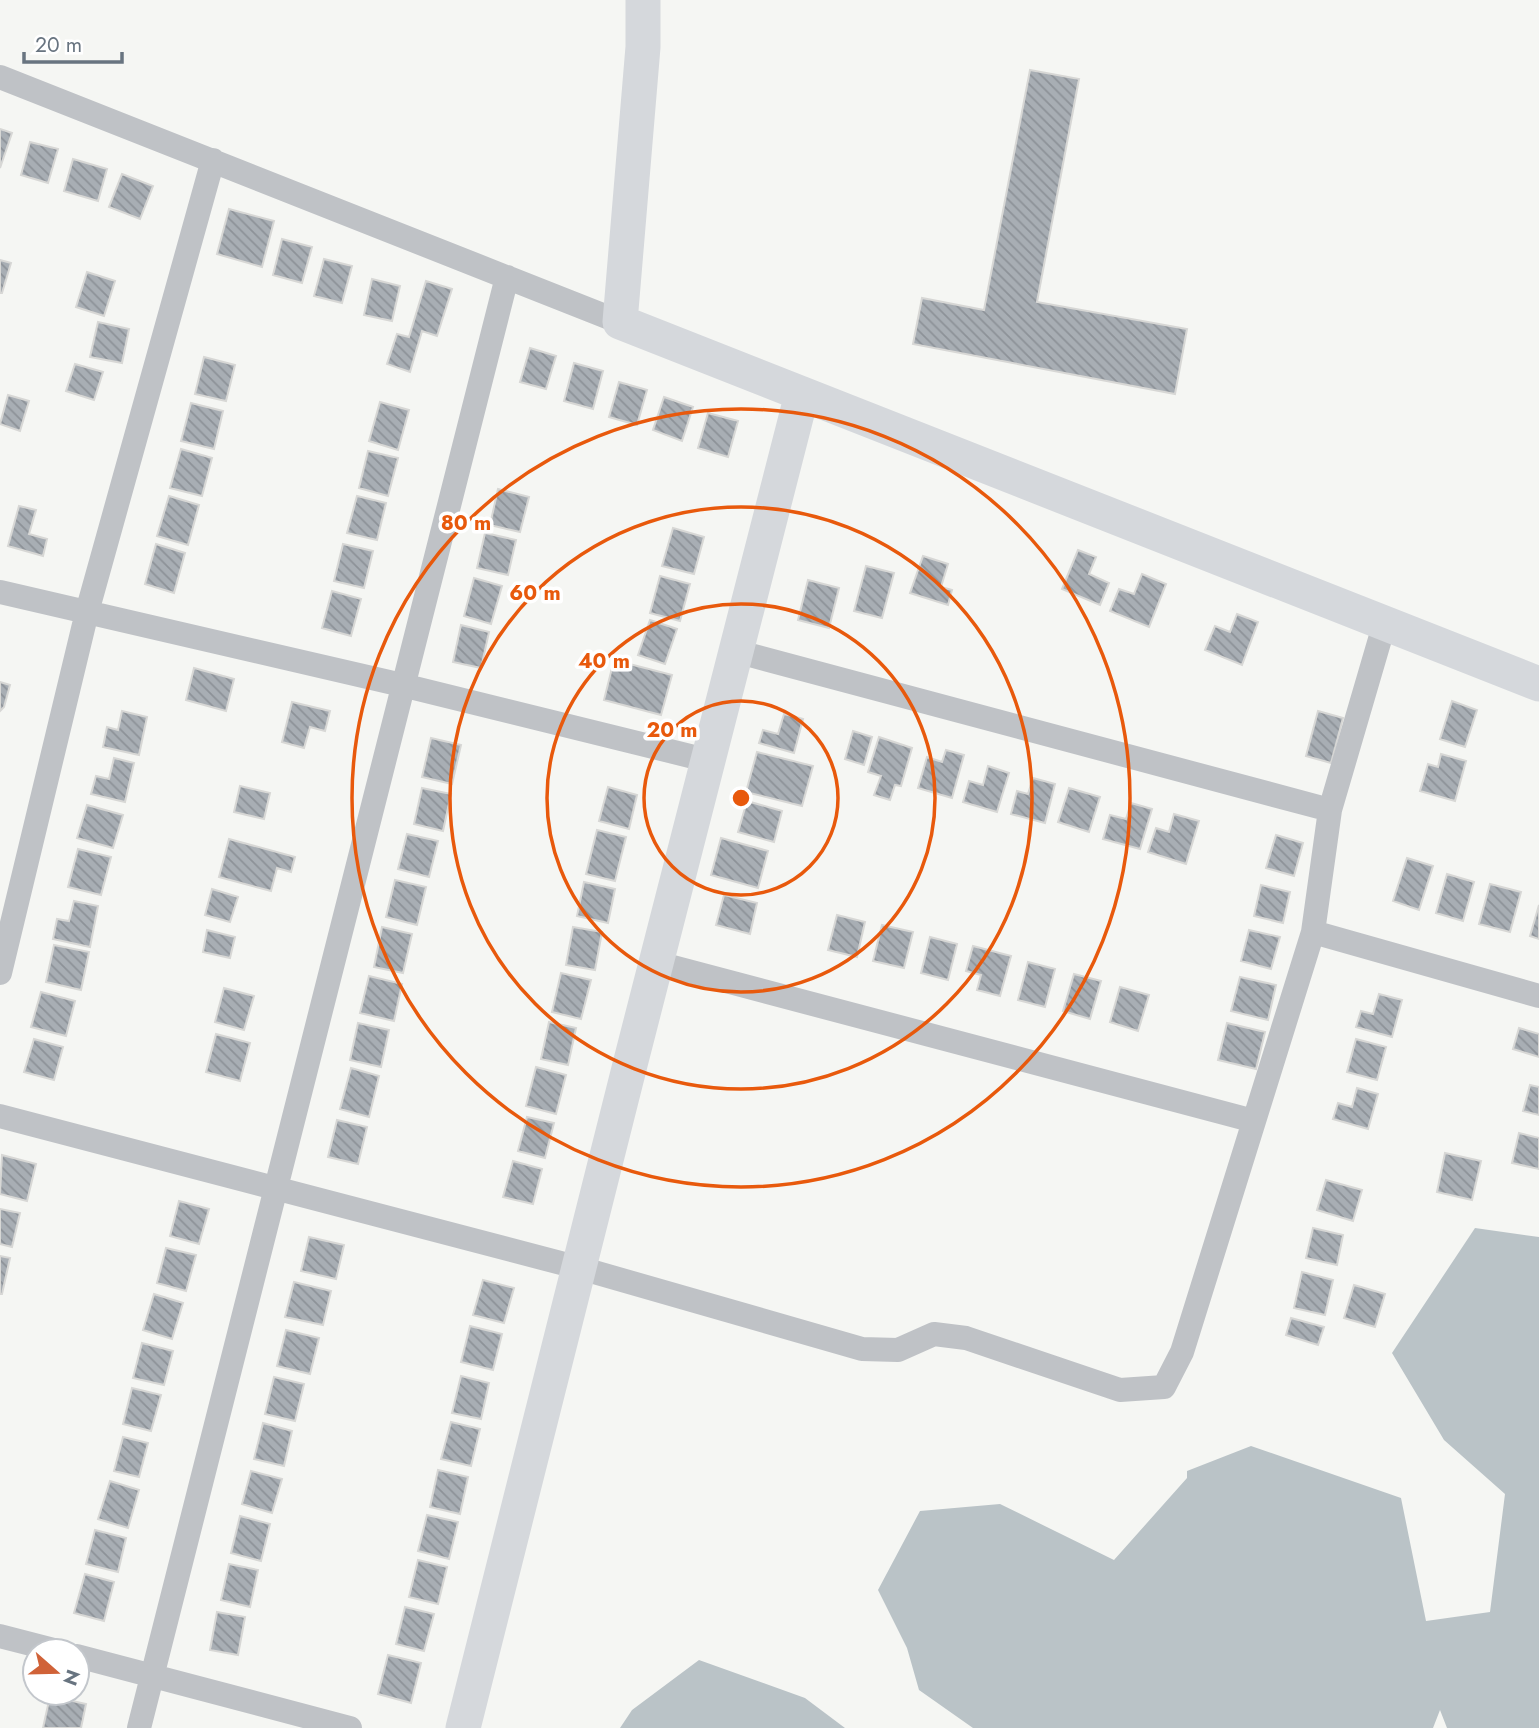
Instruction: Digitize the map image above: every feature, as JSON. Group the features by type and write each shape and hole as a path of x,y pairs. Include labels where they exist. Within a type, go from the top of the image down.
{"street":[{"path":"620,322 643,47 643,0"},
{"path":"0,77 1539,684"},
{"path":"0,973 87,612 214,160"},
{"path":"139,1728 507,276"},
{"path":"463,1728 658,962 706,760 802,394"},
{"path":"0,592 402,685 706,760"},
{"path":"0,1116 580,1268 862,1349 898,1350 934,1334 966,1338 1121,1390 1164,1387 1182,1352 1313,932 1330,810 1385,622"},
{"path":"735,651 1330,810"},
{"path":"1313,932 1539,996"},
{"path":"658,962 1254,1121"},
{"path":"0,1636 21,1641"},
{"path":"91,1660 350,1728"}],"shaded area":[{"path":"1475,1228 1539,1237 1539,1728 1447,1728 1440,1710 1433,1728 973,1728 919,1690 907,1648 878,1590 920,1511 1000,1504 1114,1560 1187,1478 1187,1471 1251,1446 1401,1498 1426,1621 1490,1612 1505,1494 1444,1440 1392,1353"},
{"path":"699,1660 805,1698 845,1728 620,1728 632,1710"}],"building":[{"path":"1030,70 1079,79 1037,302 1187,329 1175,394 913,344 922,298 984,310"},
{"path":"0,129 12,133 0,168"},
{"path":"30,142 58,149 48,183 21,175"},
{"path":"73,159 107,169 98,201 64,191"},
{"path":"122,174 153,186 140,219 109,207"},
{"path":"229,209 274,221 262,267 217,254"},
{"path":"282,239 312,247 302,283 273,275"},
{"path":"324,259 352,266 342,303 314,296"},
{"path":"0,260 11,263 2,293 0,293"},
{"path":"87,272 115,281 104,316 76,307"},
{"path":"372,279 400,286 392,321 364,315"},
{"path":"426,281 452,289 437,336 422,331 410,372 387,364 397,334 409,337"},
{"path":"98,322 129,329 122,363 90,357"},
{"path":"530,348 556,356 546,389 520,382"},
{"path":"204,357 235,365 226,401 195,394"},
{"path":"574,363 603,371 593,409 564,401"},
{"path":"75,364 103,372 94,400 66,391"},
{"path":"619,382 647,390 637,425 609,417"},
{"path":"8,395 29,401 20,431 0,424"},
{"path":"664,397 693,407 682,441 653,430"},
{"path":"380,402 409,410 398,450 369,441"},
{"path":"191,403 223,411 214,449 181,441"},
{"path":"708,413 738,421 728,457 698,448"},
{"path":"181,449 212,458 202,496 170,488"},
{"path":"368,451 398,458 388,496 359,488"},
{"path":"498,489 529,497 520,532 490,525"},
{"path":"169,496 199,505 188,545 157,536"},
{"path":"357,496 386,503 377,540 347,533"},
{"path":"19,506 36,510 29,534 47,539 43,556 8,546"},
{"path":"673,528 704,537 694,574 662,566"},
{"path":"485,533 516,540 508,575 477,568"},
{"path":"156,544 185,553 174,593 145,584"},
{"path":"343,544 373,551 364,588 334,581"},
{"path":"1078,550 1096,557 1089,574 1109,583 1100,605 1062,589"},
{"path":"923,556 948,564 941,587 952,590 948,605 910,593"},
{"path":"866,566 894,573 882,618 854,611"},
{"path":"1142,574 1166,584 1149,627 1110,611 1119,589 1134,594"},
{"path":"660,576 690,584 680,621 650,613"},
{"path":"474,578 502,586 491,624 464,616"},
{"path":"808,580 839,588 829,628 798,620"},
{"path":"332,591 361,599 351,636 322,628"},
{"path":"1237,614 1258,622 1242,665 1205,650 1215,626 1230,632"},
{"path":"650,620 677,629 665,664 638,655"},
{"path":"461,625 489,632 481,668 453,662"},
{"path":"614,660 672,675 661,715 604,700"},
{"path":"194,668 234,679 226,711 186,700"},
{"path":"0,682 10,685 4,707 0,711"},
{"path":"1452,701 1477,710 1465,747 1440,739"},
{"path":"292,702 330,711 325,731 310,727 304,748 282,742"},
{"path":"122,711 147,717 139,755 103,747 107,727 118,730"},
{"path":"1318,711 1343,718 1331,763 1306,756"},
{"path":"784,714 803,719 794,753 759,743 763,730 778,734"},
{"path":"853,731 872,737 864,765 845,759"},
{"path":"879,737 912,748 901,786 895,785 890,800 874,795 881,776 868,772"},
{"path":"431,738 461,745 452,784 422,777"},
{"path":"946,750 964,755 952,798 918,788 927,757 942,762"},
{"path":"757,752 813,766 802,806 746,792"},
{"path":"1441,754 1466,761 1455,801 1420,791 1428,764 1438,767"},
{"path":"114,758 134,763 125,802 91,794 96,776 109,779"},
{"path":"988,766 1009,773 997,812 963,802 969,781 983,785"},
{"path":"1033,778 1055,784 1045,823 1011,814 1017,791 1028,794"},
{"path":"240,786 270,793 264,819 234,812"},
{"path":"608,787 637,795 629,829 599,821"},
{"path":"422,788 451,794 443,831 414,824"},
{"path":"1069,788 1100,797 1089,832 1058,822"},
{"path":"747,801 782,811 774,842 738,832"},
{"path":"1131,803 1152,809 1140,849 1103,839 1110,815 1126,819"},
{"path":"87,805 123,815 113,848 77,838"},
{"path":"1174,814 1199,821 1186,864 1148,852 1156,828 1169,832"},
{"path":"597,830 626,837 615,881 586,874"},
{"path":"407,834 438,841 429,877 398,869"},
{"path":"1276,835 1303,843 1294,876 1266,868"},
{"path":"721,838 768,851 758,888 711,875"},
{"path":"229,839 295,857 291,872 277,868 271,891 219,877"},
{"path":"78,849 111,857 101,895 68,887"},
{"path":"1407,858 1433,866 1419,910 1393,901"},
{"path":"1447,874 1474,882 1463,921 1436,913"},
{"path":"395,880 426,887 417,925 386,917"},
{"path":"584,882 615,889 608,923 577,916"},
{"path":"1490,884 1521,892 1510,932 1479,924"},
{"path":"1261,885 1290,892 1283,923 1254,916"},
{"path":"212,889 238,897 230,922 205,915"},
{"path":"724,895 757,903 750,934 716,925"},
{"path":"74,901 98,906 90,947 53,939 57,919 69,921"},
{"path":"1539,905 1539,939 1530,936"},
{"path":"837,915 865,922 857,957 828,950"},
{"path":"882,925 913,932 904,968 873,961"},
{"path":"382,927 412,934 403,973 374,967"},
{"path":"573,927 602,932 595,970 566,965"},
{"path":"207,930 235,937 230,958 203,952"},
{"path":"1249,930 1280,937 1271,969 1241,961"},
{"path":"930,937 957,944 948,980 921,973"},
{"path":"54,945 89,952 81,990 46,982"},
{"path":"973,946 1011,956 1000,996 977,990 981,975 966,971"},
{"path":"1028,962 1055,969 1045,1007 1018,1000"},
{"path":"561,973 591,980 581,1019 552,1012"},
{"path":"1074,974 1101,981 1090,1019 1063,1011"},
{"path":"369,976 402,984 394,1021 360,1013"},
{"path":"1240,977 1276,985 1268,1020 1231,1011"},
{"path":"1120,987 1149,995 1138,1031 1110,1022"},
{"path":"224,988 254,996 244,1030 215,1022"},
{"path":"41,992 75,1001 66,1036 31,1027"},
{"path":"1379,994 1402,1000 1392,1037 1356,1027 1361,1011 1373,1014"},
{"path":"549,1022 576,1028 568,1065 541,1059"},
{"path":"358,1023 389,1030 381,1067 350,1060"},
{"path":"1227,1023 1265,1032 1256,1069 1218,1060"},
{"path":"1519,1028 1539,1034 1539,1057 1513,1049"},
{"path":"216,1034 250,1043 240,1081 206,1072"},
{"path":"34,1039 63,1047 54,1080 24,1072"},
{"path":"1356,1039 1386,1047 1377,1080 1347,1072"},
{"path":"536,1067 566,1075 556,1114 526,1106"},
{"path":"351,1068 379,1076 369,1117 340,1109"},
{"path":"1530,1085 1539,1087 1539,1115 1523,1111"},
{"path":"1357,1088 1378,1094 1368,1129 1333,1119 1338,1103 1352,1107"},
{"path":"527,1117 554,1123 545,1158 518,1151"},
{"path":"337,1120 367,1127 358,1164 328,1157"},
{"path":"1519,1133 1539,1138 1539,1169 1512,1163"},
{"path":"1445,1153 1481,1161 1472,1200 1437,1192"},
{"path":"2,1155 36,1164 27,1201 0,1194"},
{"path":"513,1161 542,1169 533,1204 503,1197"},
{"path":"1326,1180 1362,1190 1353,1221 1317,1210"},
{"path":"179,1201 209,1209 199,1244 170,1236"},
{"path":"0,1209 20,1213 12,1247 0,1244"},
{"path":"1313,1228 1343,1235 1337,1265 1306,1258"},
{"path":"309,1237 344,1245 336,1279 301,1271"},
{"path":"166,1248 196,1255 186,1291 157,1283"},
{"path":"0,1256 10,1258 2,1294 0,1294"},
{"path":"1302,1272 1333,1280 1325,1315 1294,1308"},
{"path":"483,1280 514,1288 504,1323 473,1315"},
{"path":"294,1282 331,1291 323,1325 285,1317"},
{"path":"1354,1285 1385,1294 1375,1327 1344,1318"},
{"path":"154,1294 183,1303 172,1339 143,1330"},
{"path":"1291,1318 1324,1327 1318,1345 1286,1335"},
{"path":"470,1326 502,1334 493,1370 461,1362"},
{"path":"286,1330 319,1338 310,1374 277,1366"},
{"path":"142,1343 173,1351 164,1385 133,1378"},
{"path":"461,1376 489,1383 481,1419 452,1413"},
{"path":"274,1377 304,1384 295,1421 265,1414"},
{"path":"132,1388 161,1395 151,1431 123,1424"},
{"path":"451,1422 480,1429 471,1466 441,1459"},
{"path":"263,1423 292,1431 284,1466 254,1459"},
{"path":"123,1437 148,1443 139,1477 114,1471"},
{"path":"438,1470 468,1477 460,1514 430,1507"},
{"path":"251,1471 282,1479 272,1513 242,1504"},
{"path":"110,1481 139,1490 128,1528 98,1519"},
{"path":"427,1515 458,1522 449,1559 418,1551"},
{"path":"240,1516 270,1524 261,1561 231,1553"},
{"path":"95,1530 126,1538 118,1572 86,1564"},
{"path":"418,1560 447,1567 438,1604 409,1597"},
{"path":"229,1564 258,1570 250,1607 221,1600"},
{"path":"85,1574 114,1582 104,1621 74,1613"},
{"path":"405,1607 434,1614 424,1651 396,1644"},
{"path":"217,1612 245,1617 238,1655 210,1650"},
{"path":"388,1655 421,1663 411,1703 378,1694"},
{"path":"48,1707 85,1707 81,1728 43,1728"}]}
